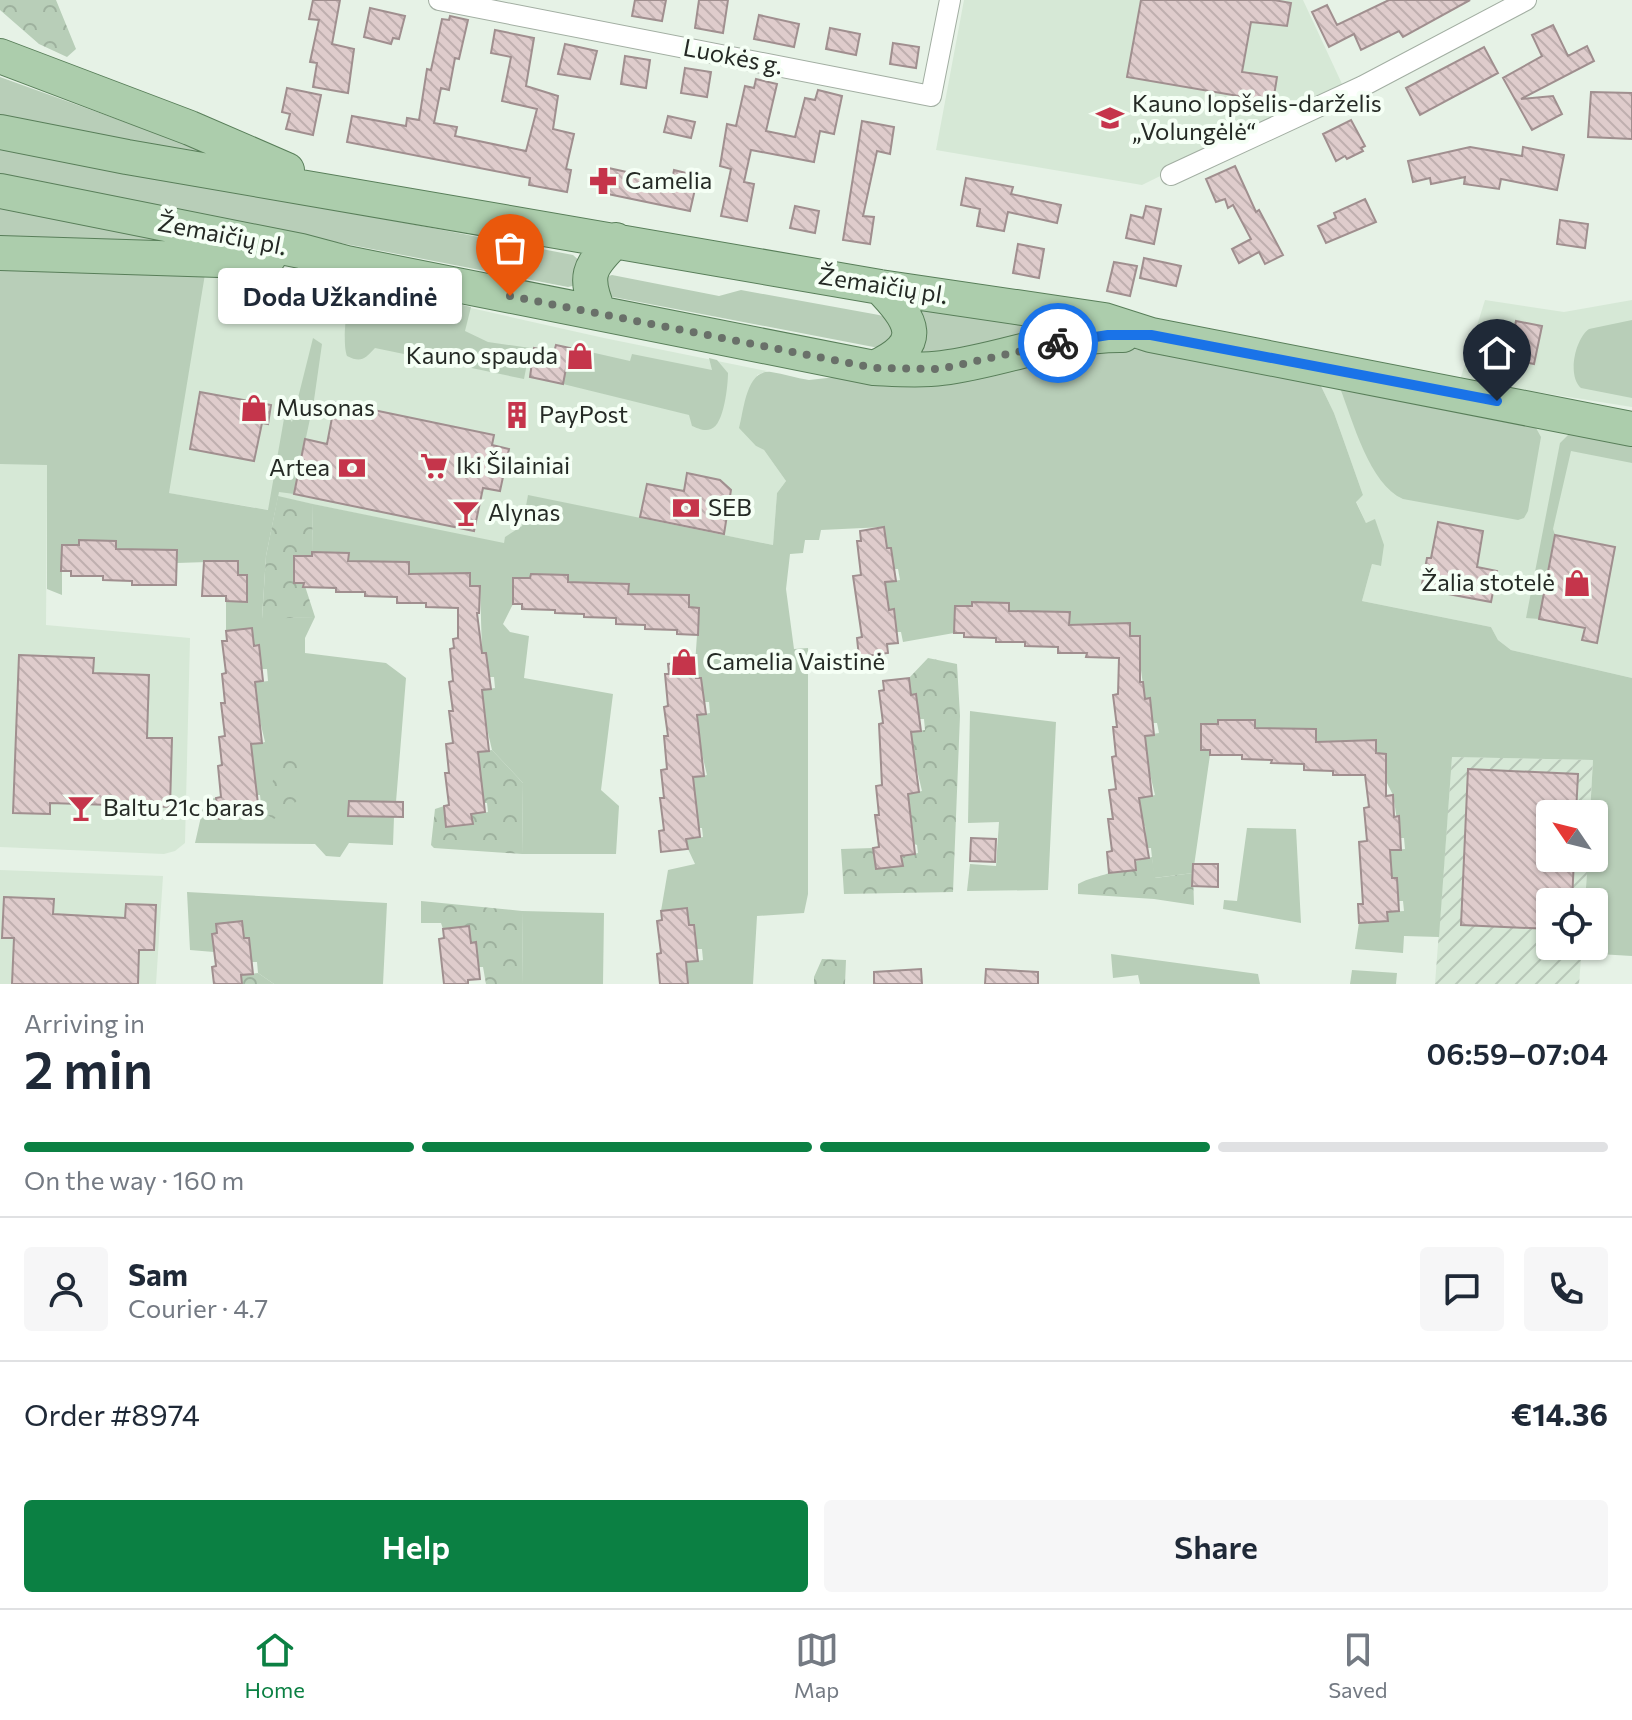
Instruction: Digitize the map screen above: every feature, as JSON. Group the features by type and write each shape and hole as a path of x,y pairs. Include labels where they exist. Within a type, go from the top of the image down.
{"main road":[{"path":"0,56 190,128 335,191"},
{"name":"Žemaičių pl.","path":"0,132 127,157 880,287 1104,320 1151,335 1632,429"},
{"name":"Žemaičių pl.","path":"0,191 874,368 940,369 1108,335 1151,335"},
{"path":"599,313 589,288 595,260 616,240"},
{"path":"0,253 251,261 301,251"},
{"path":"874,368 902,350 909,336 904,314 880,287"}],"street":[{"name":"Luokės g.","path":"439,0 931,96 950,0"},
{"path":"1171,175 1363,86 1526,0"}],"shaded area":[{"name":"Kauno lopšelis-darželis „Volungėlė“","path":"964,0 1303,0 1343,86 1142,185 936,150"},
{"path":"0,264 280,270 324,275 767,371 757,375 756,446 764,450 786,481 777,493 773,545 528,496 522,526 506,537 504,544 279,497 275,511 168,493 47,489 46,625 190,638 185,843 175,851 164,854 0,847"},
{"path":"1485,300 1564,312 1632,300 1632,407 1460,380"},
{"path":"1320,384 1632,447 1632,678 1511,650 1498,640 1491,627 1362,601 1372,564 1380,566 1375,520 1366,523 1356,501 1363,495 1334,413"},
{"path":"1452,757 1593,760 1591,800 1536,800 1536,872 1587,872 1586,888 1536,888 1536,960 1581,960 1579,984 1435,984"},
{"path":"0,870 163,876 156,984 0,984"}],"green space":[{"path":"0,0 56,0 76,49 67,57 39,44 0,10"},
{"path":"0,77 205,151 207,153 0,116"},
{"path":"0,145 573,255 582,263 577,285 568,287 0,177"},
{"path":"0,207 188,242 0,243"},
{"path":"0,264 206,268 169,493 268,510 285,413 292,422 313,338 322,344 314,400 294,494 279,492 266,556 262,618 315,617 305,638 305,653 386,663 406,678 396,802 349,801 349,816 394,817 393,845 349,843 340,857 326,856 315,844 195,843 205,799 216,798 219,819 245,816 244,806 261,804 248,745 265,742 251,683 268,681 267,669 262,669 259,645 254,646 252,628 226,631 226,601 247,601 247,575 238,575 237,561 177,563 177,550 142,549 116,553 116,541 80,540 79,545 62,545 62,595 47,589 47,465 0,464"},
{"path":"228,269 324,275 332,285 330,294 325,297 232,285 228,283"},
{"path":"612,275 719,296 741,290 879,315 899,326 884,349 608,296 605,277"},
{"path":"366,282 471,307 465,331 488,342 530,348 524,379 375,348 362,359 347,356 345,332 351,294 358,285"},
{"path":"925,307 1040,324 1040,331 918,358 917,310"},
{"path":"1632,320 1632,398 1581,388 1574,375 1574,358 1584,334 1589,329"},
{"path":"1119,346 1320,384 1334,413 1363,495 1356,502 1366,523 1375,519 1384,545 1381,566 1372,564 1362,601 1491,627 1498,640 1511,650 1632,678 1632,956 1608,955 1608,888 1586,888 1587,872 1608,872 1608,800 1591,800 1593,760 1452,757 1439,937 1404,936 1403,953 1355,949 1359,923 1387,912 1404,911 1403,901 1398,901 1392,878 1390,850 1405,849 1404,838 1400,838 1393,795 1386,781 1386,754 1376,753 1376,740 1316,742 1255,731 1254,720 1219,720 1218,724 1201,724 1201,749 1210,750 1210,755 1193,873 1154,878 1151,848 1147,848 1139,798 1155,795 1141,736 1159,733 1157,723 1152,723 1150,699 1145,699 1140,636 1130,636 1129,623 1069,625 1069,612 1009,614 972,603 972,606 955,607 954,633 903,642 889,610 885,582 900,580 898,569 894,569 891,548 887,549 884,527 821,530 819,540 805,540 803,553 790,554 786,589 794,649 808,648 808,894 804,913 757,916 753,984 688,984 686,962 703,960 702,949 697,949 694,925 689,925 687,908 661,911 668,870 695,864 686,839 703,837 690,778 707,775 693,716 710,713 709,702 704,702 701,678 696,678 699,608 689,607 689,596 628,596 629,585 568,586 568,575 531,574 530,578 513,578 513,604 503,624 510,632 529,636 524,678 613,694 601,790 619,806 616,854 522,854 523,783 492,750 478,690 495,688 494,677 489,677 486,653 482,653 480,586 470,586 470,573 409,574 409,562 348,564 348,553 312,552 313,504 504,543 505,537 522,526 528,495 773,545 777,493 786,481 764,450 739,428 748,392 756,377 771,372 809,380"},
{"path":"586,351 630,361 632,354 712,370 709,358 717,360 728,373 719,420 711,429 701,429 692,426 689,415 563,384 568,360 583,364"},
{"path":"1340,388 1536,428 1541,437 1528,511 1524,518 1518,520 1403,499 1391,491 1364,450"},
{"path":"1569,434 1632,447 1632,463 1571,451 1553,529 1555,535 1539,619 1526,618 1560,443"},
{"path":"278,496 313,504 312,556 295,556 294,582 304,583 315,617 262,619 266,556"},
{"path":"928,658 957,664 960,716 953,892 844,894 841,849 873,848 876,869 902,865 901,856 918,853 905,794 922,791 908,732 925,730 924,719 919,719 916,695 911,695 909,678"},
{"path":"970,711 1056,722 1048,890 967,891 970,864 996,866 999,822 968,823"},
{"path":"303,729 302,797 274,819 266,814 286,737"},
{"path":"492,750 523,783 522,854 434,848 431,845 435,809 444,806 446,827 472,824 471,814 488,812 475,752"},
{"path":"1247,828 1296,829 1301,923 1223,909 1224,900 1237,901"},
{"path":"1152,857 1155,878 1193,873 1194,905 1078,894 1078,884 1082,882"},
{"path":"187,892 387,903 383,984 274,984 258,973 257,962 252,962 249,938 244,938 241,921 216,924 217,933 212,934 214,952 190,950"},
{"path":"421,901 522,911 523,984 486,984 483,967 478,967 475,942 471,943 469,926 443,929 441,923 421,923"},
{"path":"522,911 604,913 603,984 523,984"},
{"path":"1111,954 1258,974 1260,984 1140,984 1138,975 1113,978"},
{"path":"822,959 846,960 845,984 814,984"},
{"path":"1352,970 1397,973 1396,984 1350,984"},
{"path":"258,973 274,984 242,984 241,975"}],"building":[{"path":"313,0 340,0 332,44 354,49 348,93 313,87 317,63 310,62 319,20 309,19"},
{"path":"635,0 666,0 662,21 632,16"},
{"path":"699,0 728,0 723,33 695,28"},
{"path":"1141,0 1274,0 1291,3 1287,26 1251,22 1242,72 1277,77 1273,102 1127,77"},
{"path":"1389,0 1470,0 1403,37 1399,31 1361,50 1354,34 1329,47 1312,12 1327,5 1337,25"},
{"path":"370,8 405,16 399,39 393,38 391,44 364,37"},
{"path":"759,15 799,24 794,47 754,39"},
{"path":"450,16 468,20 459,59 455,58 449,90 441,88 434,123 457,127 455,136 526,151 537,109 502,101 511,57 491,53 495,30 534,38 526,86 558,96 553,129 574,134 566,169 571,170 567,192 529,185 530,178 347,142 352,116 406,126 407,118 419,120 427,69 431,70 442,19 449,20"},
{"path":"1553,25 1568,56 1587,46 1594,61 1521,99 1553,96 1562,114 1532,130 1503,78 1542,56 1532,35"},
{"path":"830,28 860,34 856,55 826,49"},
{"path":"893,43 919,47 916,68 890,64"},
{"path":"565,44 597,51 590,79 558,74"},
{"path":"1484,47 1498,73 1420,115 1406,88"},
{"path":"625,56 650,60 646,88 621,84"},
{"path":"685,68 711,72 707,97 681,93"},
{"path":"756,79 777,84 766,131 795,137 805,98 815,100 818,90 842,96 834,134 820,131 814,162 751,150 744,182 754,184 747,221 721,216 731,169 720,166 727,124 736,126 745,86 754,88"},
{"path":"287,88 321,95 313,135 286,129 290,114 282,112"},
{"path":"1591,92 1632,93 1632,139 1588,137"},
{"path":"668,116 695,122 691,138 664,132"},
{"path":"1351,120 1365,146 1361,148 1363,151 1336,161 1323,134"},
{"path":"862,121 894,127 890,154 877,151 863,216 874,217 870,244 843,240"},
{"path":"1470,147 1522,156 1523,147 1564,155 1557,190 1501,179 1499,189 1464,184 1465,177 1431,184 1430,178 1413,182 1408,161"},
{"path":"1235,166 1256,212 1259,210 1283,255 1265,264 1259,252 1239,263 1232,249 1251,239 1233,205 1228,208 1225,199 1216,202 1206,179"},
{"path":"604,167 672,181 674,170 698,176 690,211 598,192"},
{"path":"966,178 1013,187 1011,194 1061,205 1057,223 1008,212 1004,231 977,226 980,209 961,205"},
{"path":"1365,199 1376,222 1326,243 1318,226 1336,218 1334,213"},
{"path":"795,206 819,211 815,233 790,228"},
{"path":"1146,206 1161,209 1154,244 1126,238 1131,215 1143,218"},
{"path":"1560,220 1588,224 1585,248 1557,244"},
{"path":"1018,244 1044,249 1039,278 1013,273"},
{"path":"1144,258 1181,266 1176,286 1140,278"},
{"path":"1114,262 1137,266 1130,296 1107,291"},
{"path":"1516,321 1542,326 1534,364 1508,359"},
{"path":"556,345 570,348 563,384 530,377 534,348 554,352"},
{"path":"200,392 271,405 268,424 262,423 254,461 190,449"},
{"path":"335,402 494,435 492,445 509,449 500,491 483,488 474,531 294,494 305,439 327,444"},
{"name":"SEB","path":"687,473 720,480 731,490 724,534 640,517 647,484 684,491"},
{"path":"1438,522 1483,531 1477,567 1497,571 1491,602 1421,589"},
{"path":"884,527 896,581 885,582 889,610 894,609 898,643 887,644 888,653 859,657 857,638 862,637 853,576 861,575 857,541 861,541 860,531"},
{"name":"Žalia stotelė","path":"1555,535 1615,547 1597,643 1582,640 1585,628 1539,619"},
{"path":"79,540 116,541 116,549 177,550 176,585 132,585 132,581 103,580 103,576 71,576 71,571 61,571 62,545 79,545"},
{"path":"312,552 349,553 348,561 409,562 409,574 470,573 470,586 480,586 477,613 491,689 482,690 489,751 478,752 485,812 471,814 473,824 446,827 444,806 449,805 445,773 449,773 446,744 453,743 449,711 453,711 449,682 453,681 450,649 454,648 453,639 458,638 458,608 397,603 397,597 336,592 336,588 303,587 304,583 294,583 294,556 312,556"},
{"path":"204,561 238,561 238,575 247,575 247,602 226,601 226,596 202,596"},
{"path":"531,574 568,575 568,582 629,584 628,594 689,595 689,607 699,608 698,635 677,634 677,630 645,629 645,625 616,624 616,618 522,609 522,604 513,604 513,578 530,578"},
{"path":"972,602 1009,603 1009,611 1070,612 1069,625 1130,623 1130,636 1140,636 1140,682 1143,682 1145,699 1150,698 1154,735 1145,736 1152,796 1139,798 1149,858 1135,860 1136,870 1109,873 1107,852 1112,851 1108,819 1113,819 1109,790 1116,789 1112,757 1116,756 1113,727 1117,727 1113,695 1118,694 1119,658 1058,653 1058,647 1025,646 1025,642 996,642 996,638 964,637 964,633 954,633 955,606 972,606"},
{"path":"252,628 254,646 259,645 263,681 255,682 262,743 251,744 258,804 244,806 245,816 219,819 216,798 221,797 218,766 222,765 219,737 225,736 221,703 225,703 222,674 226,673 222,641 227,641 226,631"},
{"path":"19,655 94,658 93,673 149,675 147,738 172,738 170,807 50,803 50,814 13,813"},
{"path":"694,661 696,678 701,678 706,714 697,715 704,776 693,777 700,837 686,839 688,849 661,852 659,831 664,830 660,798 664,798 661,770 667,769 664,736 668,736 664,707 668,706 665,674 669,674 668,664"},
{"path":"909,678 911,695 916,694 921,731 911,732 919,792 908,794 915,854 901,856 903,866 876,869 873,848 879,847 875,815 879,815 876,786 882,785 879,724 883,723 879,691 884,690 883,681"},
{"path":"1218,720 1255,720 1255,728 1316,729 1316,742 1376,740 1376,753 1386,754 1386,796 1393,795 1394,817 1399,816 1401,850 1390,850 1392,878 1397,878 1399,911 1387,912 1388,921 1359,923 1358,904 1363,904 1359,842 1367,841 1364,808 1369,807 1365,775 1333,775 1333,771 1304,770 1304,764 1242,759 1242,755 1210,755 1210,750 1201,750 1201,724 1218,724"},
{"path":"1468,769 1578,774 1577,800 1536,800 1536,872 1573,872 1573,888 1536,888 1536,928 1461,925"},
{"path":"349,801 403,802 403,817 348,816"},
{"path":"971,838 996,839 995,862 970,861"},
{"path":"1193,864 1218,864 1218,887 1192,886"},
{"path":"4,897 54,899 53,914 125,918 126,904 156,905 154,950 139,950 138,984 12,984 14,938 2,938"},
{"path":"687,908 689,925 694,925 698,961 686,962 688,984 660,984 657,954 661,953 657,921 662,920 661,911"},
{"path":"242,921 244,938 249,938 253,974 241,975 242,984 214,984 212,967 216,966 212,934 217,933 216,924"},
{"path":"469,926 471,943 476,942 480,979 468,980 468,984 444,984 439,939 444,938 443,929"},
{"path":"921,969 922,984 874,984 874,972"},
{"path":"986,969 1038,972 1038,984 985,984"}],"way so far":[{"path":"510,296 874,368 940,369 1058,343"}],"place":[{"name":"Kauno lopšelis-darželis „Volungėlė“","path":"1110,118"},
{"name":"Camelia","path":"603,181"},
{"name":"Doda Užkandinė","path":"510,296"},
{"name":"Kauno spauda","path":"580,356"},
{"name":"Musonas","path":"254,408"},
{"name":"PayPost","path":"517,415"},
{"name":"Iki Šilainiai","path":"434,466"},
{"name":"Artea","path":"352,468"},
{"name":"SEB","path":"686,508"},
{"name":"Alynas","path":"466,513"},
{"name":"Žalia stotelė","path":"1577,583"},
{"name":"Camelia Vaistinė","path":"684,662"},
{"name":"Baltu 21c baras","path":"81,808"}],"route":[{"path":"1058,343 1108,335 1151,335 1497,401"}]}
